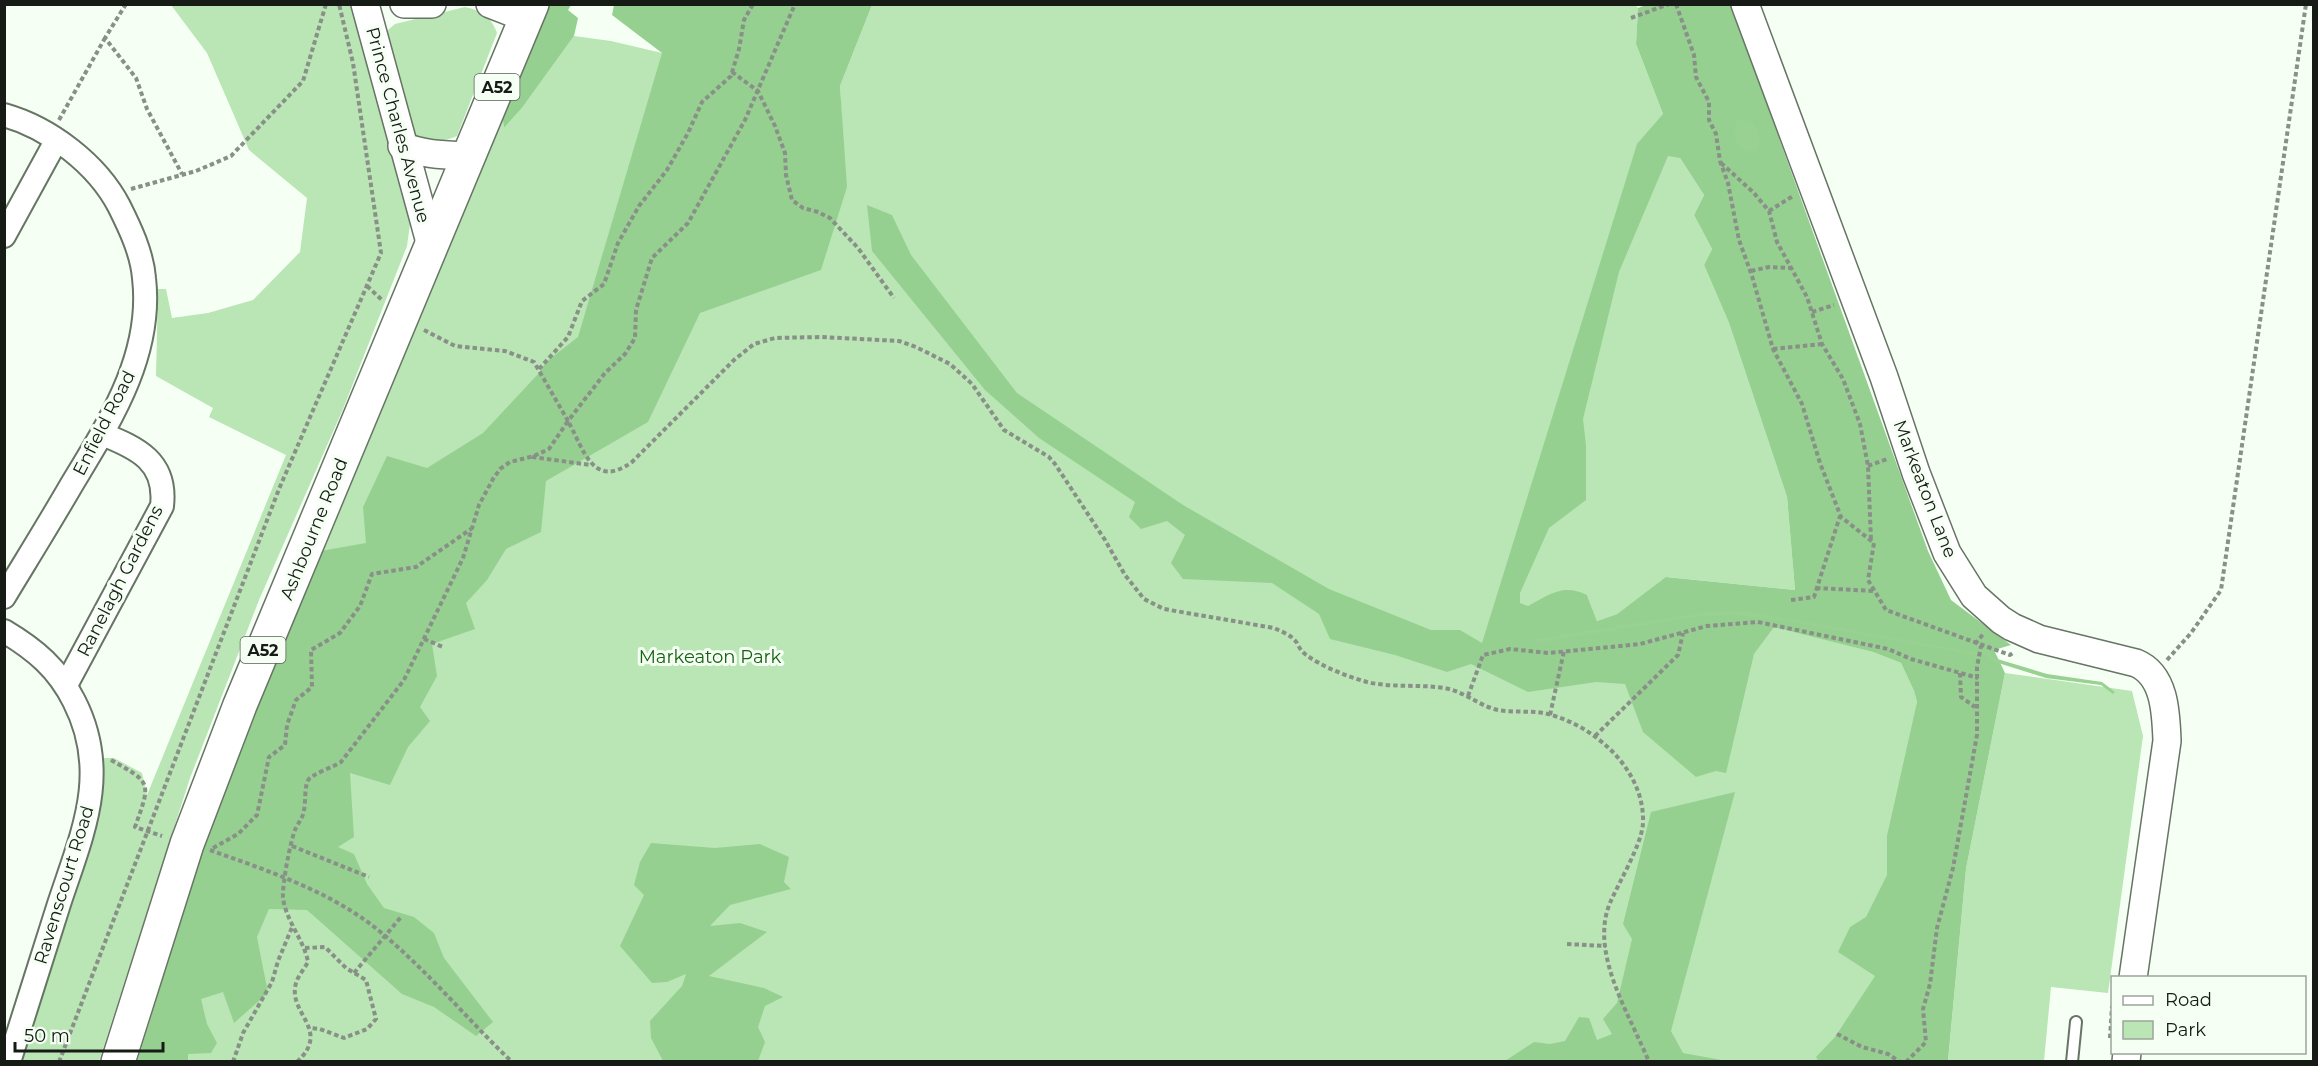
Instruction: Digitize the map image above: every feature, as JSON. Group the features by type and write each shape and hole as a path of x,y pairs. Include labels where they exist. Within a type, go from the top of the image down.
{"highway":[{"name":"Ashbourne Road","path":"118,1062 198,847 240,705 529,11"}],"street":[{"name":"Prince Charles Avenue","path":"365,4 431,246"},
{"path":"404,4 432,4"},
{"path":"490,4 529,11"},
{"name":"Markeaton Lane","path":"1745,4 1884,377 1916,473 1947,553 1959,573 1984,606 2012,627 2047,641 2136,663 2145,667 2153,675"},
{"name":"Enfield Road","path":"4,115 24,121 86,163 114,196 133,236 144,278 143,324 139,350 125,391 102,434 4,597"},
{"path":"4,236 52,138"},
{"path":"402,146 427,153 468,156"},
{"name":"Ranelagh Gardens","path":"66,685 162,506 164,490 160,477 146,457 131,446 102,434"},
{"name":"Ravenscourt Road","path":"4,631 37,652 50,664 66,685 81,714 92,750 92,788 84,828 9,1062"},
{"path":"2133,976 2167,741 2164,702 2153,675"}],"lane":[{"path":"2072,1062 2076,1022"}],"path":[{"path":"52,138 82,77 126,4"},
{"path":"157,181 196,171 231,156 296,90 307,70 326,4"},
{"path":"59,1062 279,489 381,253 352,63 339,4"},
{"path":"539,369 568,337 582,301 604,284 618,243 639,206 667,170 702,102 731,76 744,20 753,4"},
{"path":"297,1062 310,1044 310,1028 297,1001 295,984 308,962 305,948 300,942 283,900 284,877 295,830 301,822 305,808 307,781 313,774 330,769 350,753 404,680 463,558 478,506 500,469 510,462 549,449 605,373 625,354 635,338 636,310 652,258 688,223 745,120 795,4"},
{"path":"1631,18 1669,4"},
{"path":"1676,4 1694,55 1696,77 1709,102 1709,120 1716,134 1720,161 1728,183 1738,240 1750,271 1773,349 1802,404 1820,463 1840,515 1874,543 1868,580 1887,610 1981,646 1977,667 1977,735 1953,868 1937,928 1930,984 1923,1009 1926,1042 1906,1062"},
{"path":"2153,675 2192,633 2221,590 2306,4"},
{"path":"105,38 136,78 147,109 182,174"},
{"path":"732,72 758,92 785,153 786,176 792,200 803,208 830,218 858,248 894,298"},
{"path":"1720,161 1753,192 1769,211 1777,242 1807,297 1822,344 1843,379 1860,423 1868,466 1871,541"},
{"path":"1750,271 1768,267 1792,268"},
{"path":"401,318 455,346 517,354 534,362 591,465 607,473 623,469 632,462 754,344 775,338 898,341 931,354 958,370 972,384 1004,430 1049,457 1105,540 1125,575 1150,604 1164,609 1274,628 1290,636 1304,653 1333,669 1366,682 1442,688 1468,696 1498,710 1550,715 1575,724 1595,736 1615,755 1629,773 1639,799 1643,823 1639,839 1607,912 1606,946 1612,982 1633,1023 1649,1062"},
{"path":"1773,349 1822,344"},
{"path":"533,456 591,465"},
{"path":"1791,600 1814,597 1840,515"},
{"path":"198,847 238,834 257,815 269,757 285,745 287,724 296,700 312,687 311,650 340,633 360,606 372,574 416,567 472,528"},
{"path":"1816,588 1875,591"},
{"path":"1468,696 1483,655 1510,649 1549,653 1640,645 1707,626 1758,622 1888,649 1911,659 1978,678"},
{"path":"1595,736 1678,655 1683,633"},
{"path":"424,639 443,647"},
{"path":"1550,715 1564,651"},
{"path":"1960,673 1961,697 1976,708"},
{"path":"92,750 140,777 145,786 146,797 135,827 284,877 331,899 384,936 436,983 513,1062"},
{"path":"292,846 369,877"},
{"path":"354,973 400,917"},
{"path":"233,1062 243,1033 273,982 278,961 293,925"},
{"path":"1567,944 1606,946"},
{"path":"305,948 325,947 346,968 366,980 376,1019 367,1029 344,1038 320,1029 310,1028"},
{"path":"1837,1034 1862,1047 1888,1054 1900,1062"}],"green space":[{"name":"Markeaton Park","path":"1635,4 1638,8 1636,44 1680,158 1704,195 1694,215 1712,249 1704,265 1729,323 1787,497 1795,590 1667,577 1617,614 1597,621 1587,595 1529,606 1674,640 1774,626 1873,652 1901,663 1917,702 1887,1061 137,1062 315,552 502,115 504,128 522,108 574,36 611,41 662,53 844,160 840,86 872,5"},
{"path":"171,5 354,5 404,186 410,224 407,246 343,409 259,600 190,778 99,1061 21,1062 97,817 102,758 114,758 142,773 147,795 286,455 209,417 213,408 156,376 158,289 166,289 172,318 208,313 253,300 300,252 307,198 249,150 207,53"},
{"path":"465,7 485,16 497,33 457,136 438,141 427,140 409,132 385,37 388,30 395,24"},
{"path":"2005,673 2132,691 2143,736 2108,993 2051,987 2044,1061 1948,1062 1966,869"}],"shaded area":[{"path":"1648,4 1731,5 1928,551 1951,600 2011,645 1994,650 2005,673 1966,869 1948,1061 1819,1062 1816,1057 1835,1037 1875,976 1838,952 1850,927 1866,917 1887,875 1887,836 1917,702 1901,663 1873,652 1774,627 1754,654 1726,773 1716,771 1696,777 1643,732 1625,684 1596,682 1528,692 1471,664 1447,672 1395,655 1330,639 1319,614 1272,583 1183,579 1171,563 1185,535 1167,521 1141,529 1129,517 1135,502 1039,438 985,390 872,251 867,205 892,215 911,255 1017,393 1183,505 1329,589 1431,630 1460,630 1482,643 1637,144 1663,114 1636,44 1638,8","holes":["1668,156 1680,158 1704,195 1694,215 1712,249 1704,265 1729,323 1787,497 1795,590 1666,577 1617,614 1597,621 1587,595 1571,590 1556,592 1528,606 1520,603 1520,593 1549,528 1586,500 1586,445 1583,419 1619,272"]},
{"path":"549,5 571,5 568,10 578,18 574,36 522,108 504,128 502,115"},
{"path":"614,5 872,5 840,86 847,187 821,270 700,313 648,422 546,481 541,532 506,549 487,580 466,603 475,629 432,644 437,676 420,707 430,721 408,747 390,785 350,773 354,837 338,847 354,854 367,884 384,908 414,917 434,933 444,958 493,1022 476,1036 434,1007 402,994 307,910 269,909 257,937 268,993 234,1023 223,992 201,999 207,1024 217,1043 211,1053 188,1054 188,1061 137,1062 203,848 315,552 366,543 363,507 387,456 427,468 483,433 539,373 546,362 578,337 662,53 612,15"},
{"path":"1738,120 1750,121 1758,132 1760,140 1755,152 1745,151 1737,145 1734,128"},
{"path":"1746,611 1972,652 1987,650 1994,658 2047,674 2102,682 2115,692 2113,694 2101,685 2046,678 1992,661 1986,654 1968,654 1781,620 1732,615 1697,617 1535,643 1535,639 1703,612"},
{"path":"1735,792 1671,1031 1683,1053 1727,1061 1505,1061 1534,1042 1550,1044 1565,1041 1579,1017 1589,1018 1597,1040 1612,1034 1603,1019 1617,1003 1632,939 1623,924 1651,812"},
{"path":"651,843 715,848 760,844 789,857 784,882 791,889 730,905 710,926 740,923 767,932 709,976 764,988 783,997 765,1006 758,1027 765,1042 758,1061 663,1061 651,1038 650,1021 682,986 686,974 667,982 652,983 620,946 644,895 634,885 640,862"}]}
